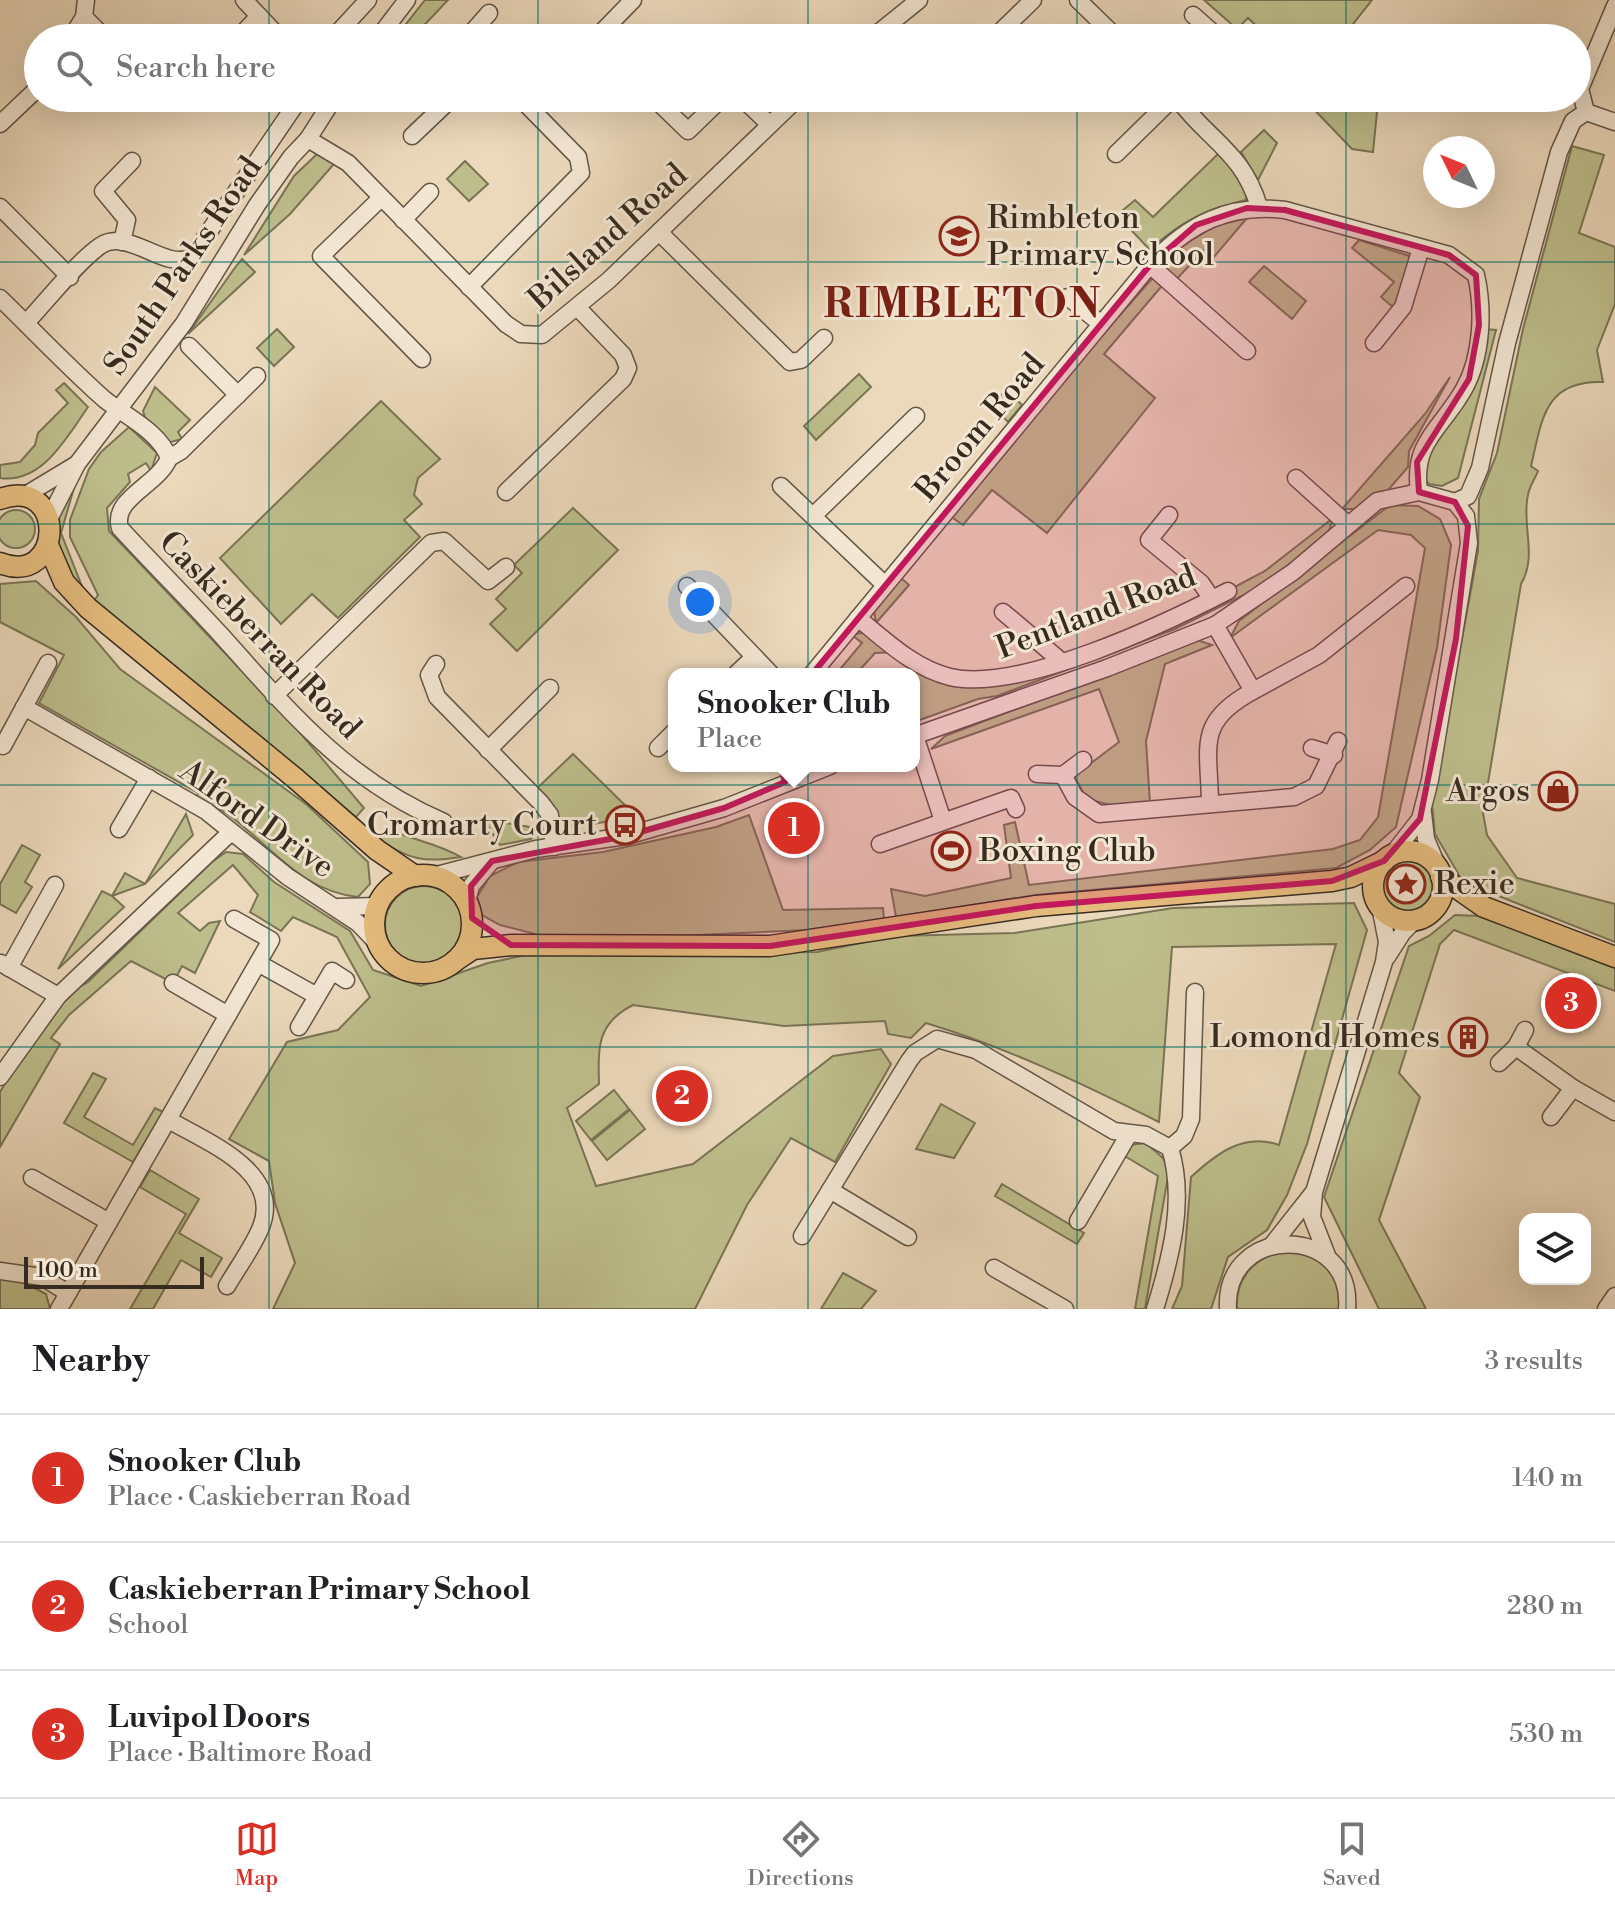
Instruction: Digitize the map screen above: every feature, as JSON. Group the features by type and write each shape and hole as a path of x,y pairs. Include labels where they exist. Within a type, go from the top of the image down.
{"main road":[{"path":"1,498 24,496 40,504 49,519 48,545 64,582 88,608 174,682 296,779 377,850 424,876 447,881 480,928 511,945"},
{"path":"28,564 48,545"},
{"path":"1,565 28,564 64,582"},
{"path":"377,850 391,887"},
{"path":"424,876 391,887 378,906 375,932 387,957 413,972 442,969 473,949 511,945 770,946 1036,906 1332,881 1359,874 1388,858 1416,852 1432,861 1440,874 1484,907 1615,957"},
{"path":"1378,904 1373,883 1388,858"},
{"path":"1422,917 1440,901 1440,874"},
{"path":"1332,881 1362,890 1392,918 1422,917 1449,908 1484,907"},
{"path":"455,961 465,949 470,910"}],"street":[{"path":"244,0 267,24"},
{"path":"346,24 368,0"},
{"path":"389,24 407,0"},
{"path":"610,24 633,0"},
{"path":"889,24 919,0"},
{"path":"1008,24 1033,0"},
{"path":"1078,0 1103,24"},
{"path":"1591,63 1615,6"},
{"path":"479,24 489,13"},
{"path":"1193,15 1203,24"},
{"path":"251,24 259,16"},
{"path":"0,124 24,101"},
{"path":"26,323 101,245 122,242 179,261 191,258 290,112"},
{"name":"South Parks Road","path":"49,519 77,464 184,323 291,157 308,139 325,112"},
{"path":"412,136 437,112"},
{"path":"469,287 581,173 578,157 538,112"},
{"path":"668,112 688,131 708,112"},
{"path":"757,112 769,124"},
{"name":"Bilsland Road","path":"308,139 348,163 506,324 528,335 550,332 782,112"},
{"path":"1116,154 1164,112"},
{"path":"1191,112 1251,179 1259,207"},
{"path":"920,734 1107,668 1215,625 1293,572 1377,501 1419,492 1455,502 1468,496 1480,468 1507,343 1559,152 1573,121 1586,112 1615,122"},
{"path":"122,242 127,220 103,191 132,161"},
{"path":"403,220 430,192"},
{"path":"381,198 321,256 422,359"},
{"path":"0,207 70,277"},
{"name":"Broom Road","path":"817,668 1150,265 1196,225 1228,212 1259,207 1294,212 1449,255 1476,275 1480,306 1478,343 1469,379 1417,462 1419,492"},
{"path":"659,232 790,362 801,360 824,338"},
{"path":"1374,343 1403,307 1421,248"},
{"path":"1150,265 1247,351"},
{"path":"1068,297 1101,324"},
{"path":"0,298 166,450 169,458"},
{"path":"506,492 623,379 628,368 623,355 577,307"},
{"path":"189,346 238,395"},
{"name":"Caskieberran Road","path":"257,376 181,451 169,458 156,480 120,509 117,519 120,528 274,696 357,774 396,799 444,822"},
{"path":"813,516 916,416"},
{"name":"South Parks Road","path":"24,496 77,464"},
{"path":"1296,478 1347,524"},
{"path":"781,486 885,585"},
{"path":"1388,858 1414,831 1437,747 1467,561 1468,526 1455,502"},
{"path":"1169,515 1149,540 1201,583 1212,599"},
{"path":"274,696 431,543 444,541 488,581 506,567"},
{"path":"687,586 765,668"},
{"path":"1210,802 1212,725 1228,704 1319,655 1406,586"},
{"name":"Pentland Road","path":"858,618 913,662 951,677 1009,678 1061,661 1228,591"},
{"path":"1003,612 1061,661"},
{"path":"1215,625 1253,691"},
{"path":"742,668 754,657"},
{"path":"3,746 48,663"},
{"path":"436,664 429,675 437,697 550,815 554,847"},
{"path":"488,750 550,688"},
{"name":"Alford Drive","path":"24,707 206,811 230,833 358,923 379,945"},
{"path":"658,748 668,738"},
{"path":"1063,775 1075,797 1099,814 1302,795 1316,786 1336,748 1312,748"},
{"path":"920,751 943,821"},
{"path":"1037,774 1063,775 1083,760"},
{"path":"424,876 516,853 626,836 724,808 783,774"},
{"name":"Alford Drive","path":"119,829 149,778"},
{"path":"880,844 1011,798 1016,809"},
{"path":"1423,803 1426,839 1440,874"},
{"path":"0,1077 58,996 230,833"},
{"path":"470,910 471,886 492,861"},
{"path":"55,885 5,965 58,996"},
{"path":"1358,1309 1347,1301 1340,1274 1328,1258 1312,1217 1314,1192 1384,962 1387,942 1378,904"},
{"path":"332,906 358,909 378,906"},
{"path":"1384,962 1403,932 1422,917"},
{"path":"59,1309 271,940 234,919"},
{"path":"258,963 317,996"},
{"path":"299,1027 332,971 346,980"},
{"path":"173,983 228,1015"},
{"path":"1170,1148 1184,1136 1191,1119 1195,992"},
{"path":"1499,1063 1516,1047 1525,1030"},
{"path":"802,1236 915,1053 937,1039 976,1050 1114,1131 1146,1135 1170,1148 1179,1176 1166,1274 1155,1309"},
{"path":"1516,1047 1573,1088 1615,1112"},
{"path":"1551,1117 1573,1088"},
{"path":"169,1120 255,1175 263,1196 263,1225 227,1286"},
{"path":"1078,1221 1129,1134"},
{"path":"32,1178 109,1222"},
{"path":"830,1190 908,1237"},
{"path":"1228,1309 1229,1289 1235,1274 1245,1261 1272,1245 1314,1192"},
{"path":"1272,1245 1302,1245 1328,1258"},
{"path":"994,1268 1065,1309"},
{"path":"0,1271 42,1277 68,1293"},
{"path":"1606,1309 1615,1296"}],"highlighted area":[{"path":"1247,208 1285,210 1449,255 1476,275 1479,325 1469,379 1417,462 1419,492 1455,502 1468,526 1456,639 1420,819 1384,861 1332,881 1036,906 770,946 511,945 472,918 471,886 492,861 626,836 724,808 785,782 773,739 780,713 1150,265 1196,225"}],"green space":[{"path":"425,0 448,0 425,24 406,24"},
{"path":"1204,0 1372,0 1353,24 1254,24 1248,18 1242,24 1231,24"},
{"path":"1316,112 1377,112 1373,152 1352,149"},
{"path":"1264,130 1277,143 1258,180 1241,152"},
{"path":"1572,146 1604,155 1579,233 1615,247 1615,304 1597,350 1603,382 1583,383 1557,396 1549,406 1539,433 1531,466 1538,471 1526,506 1528,562 1521,584 1483,813 1487,835 1517,878 1615,904 1615,942 1463,882 1435,834 1432,804 1478,551 1479,499 1497,453 1523,329"},
{"path":"1220,152 1247,188 1246,200 1194,218 1150,250 1117,215 1135,200 1153,217"},
{"path":"317,154 334,164 290,214 244,255 294,176"},
{"path":"465,161 488,184 469,201 447,179"},
{"path":"1247,218 1213,258 1204,250 1172,284 1166,281 1104,354 1155,398 1047,533 992,490 963,525 950,516 1025,423 1179,248 1215,226"},
{"path":"1359,240 1419,259 1400,313 1381,297 1394,282 1352,248"},
{"path":"242,259 255,272 188,334 234,269"},
{"path":"1264,266 1306,301 1292,319 1249,282"},
{"path":"277,329 294,347 274,366 257,348"},
{"path":"1484,329 1496,330 1458,478 1442,486 1429,484 1420,472"},
{"path":"859,374 871,387 816,440 804,426"},
{"path":"1450,377 1409,451 1408,467 1389,489 1355,509 1342,509 1425,414"},
{"path":"64,383 88,407 62,444 41,466 29,474 0,478 0,465 20,462 35,445 38,433 68,403 56,390"},
{"path":"155,387 190,420 178,432 182,439 167,443 148,427 143,411"},
{"path":"1007,390 1022,405 1008,422 991,404"},
{"path":"381,401 440,459 418,478 414,495 422,504 404,520 420,537 338,618 312,594 281,624 220,558"},
{"path":"129,427 157,453 151,471 146,463 128,474 130,482 107,508 109,531 296,728 364,808 356,817 91,605 98,595 70,537 70,520 89,469 101,452"},
{"path":"80,467 61,533 85,594 62,560 56,546 55,532 62,503"},
{"path":"1390,505 1418,506 1440,519 1451,545 1437,648 1396,827 1370,850 1336,868 1036,895 896,917 891,889 925,896 1011,878 1004,825 1015,822 1029,885 1333,849 1360,840 1378,817 1425,548 1411,535 1378,530 1230,638 1239,621"},
{"path":"573,508 618,550 517,651 490,624 506,609 496,599 522,573 514,565"},
{"path":"9,511 23,511 34,522 34,536 23,547 9,547 -1,538 -1,520"},
{"path":"1333,518 1327,537 1252,591 1175,629 997,696 978,699 920,720 920,668 908,668 913,662 933,671 1009,678 1212,599 1265,571"},
{"path":"900,577 909,585 876,623 874,611"},
{"path":"36,581 76,617 120,669 306,804 368,862 370,884 358,897 321,887 305,878 230,816 196,798 198,793 39,703 64,655 0,622 0,584"},
{"path":"873,630 900,652 875,653 861,668 841,668 862,643 852,635"},
{"path":"1197,640 1212,645 1165,664 1146,741 1150,803 1122,808 1087,799 1074,776 1119,742 1099,689 931,749 945,736"},
{"path":"573,754 637,817 553,830 531,794"},
{"path":"186,814 193,835 145,884"},
{"path":"749,815 783,910 883,908 884,919 806,930 652,937 539,935 500,925 482,915 477,897 490,876 518,862 603,852 716,827"},
{"path":"483,819 541,829 531,839 500,845"},
{"path":"386,828 461,857 437,860 408,855 377,838"},
{"path":"22,845 40,855 25,882 32,887 16,913 0,904 0,884"},
{"path":"226,852 243,854 274,882 350,931 373,970 421,986 488,963 531,954 817,952 895,936 1015,933 1173,908 1354,903 1367,930 1307,1144 1287,1195 1267,1230 1228,1257 1211,1309 1172,1309 1182,1286 1191,1177 1210,1160 1242,1143 1254,1141 1279,1145 1336,944 1172,947 1159,1122 1045,1068 926,1023 911,1038 888,1034 885,1021 784,1026 633,1005 612,1020 602,1037 599,1084 567,1108 596,1186 693,1164 833,1056 881,1049 891,1064 835,1162 791,1138 747,1205 695,1309 273,1309 295,1263 275,1203 269,1161 229,1139 287,1042 338,1030 370,997 337,937 293,917 281,931 250,912 258,895 233,865 178,913 200,931 209,923 220,921 195,973 182,966 173,983 131,961 69,1015 51,1038 60,1044 0,1147 0,1092 33,1035 65,995 88,982"},
{"path":"1409,858 1428,866 1436,885 1428,904 1409,912 1390,904 1382,885 1390,866"},
{"path":"125,873 145,884 112,896"},
{"path":"416,886 432,886 446,892 457,903 463,925 457,947 446,958 432,964 416,964 402,958 391,947 385,933 385,917 391,903 402,892"},
{"path":"102,891 124,907 58,969"},
{"path":"1455,915 1481,916 1615,968 1615,991 1454,930 1440,944 1399,1073 1420,1097 1379,1220 1426,1309 1379,1309 1324,1197 1409,946 1429,936"},
{"path":"93,1073 106,1079 84,1117 133,1145 155,1108 163,1112 133,1162 64,1123"},
{"path":"614,1090 629,1109 591,1140 576,1121"},
{"path":"941,1104 975,1123 954,1158 916,1149"},
{"path":"630,1110 645,1129 607,1160 592,1141"},
{"path":"1146,1143 1163,1158 1169,1171 1145,1309 1135,1309 1158,1176 1123,1155 1130,1145"},
{"path":"150,1170 199,1199 179,1233 222,1258 211,1277 181,1260 153,1309 130,1309 186,1214 140,1187"},
{"path":"1002,1184 1084,1233 1077,1244 995,1196"},
{"path":"1280,1251 1305,1255 1324,1265 1336,1283 1339,1309 1237,1309 1239,1289 1247,1272 1261,1260"},
{"path":"843,1273 876,1291 861,1309 821,1309"},
{"path":"0,1278 23,1282 46,1294 50,1309 0,1309"}],"place":[{"name":"Rimbleton Primary School","path":"959,236"},
{"name":"Argos","path":"1558,791"},
{"name":"Cromarty Court","path":"625,825"},
{"name":"Snooker Club","path":"794,828"},
{"name":"Boxing Club","path":"951,851"},
{"name":"Rexie","path":"1406,884"},
{"name":"Luvipol Doors","path":"1571,1003"},
{"name":"Lomond Homes","path":"1468,1037"},
{"name":"Caskieberran Primary School","path":"682,1096"}],"district":[{"name":"RIMBLETON","path":"963,305"}]}
